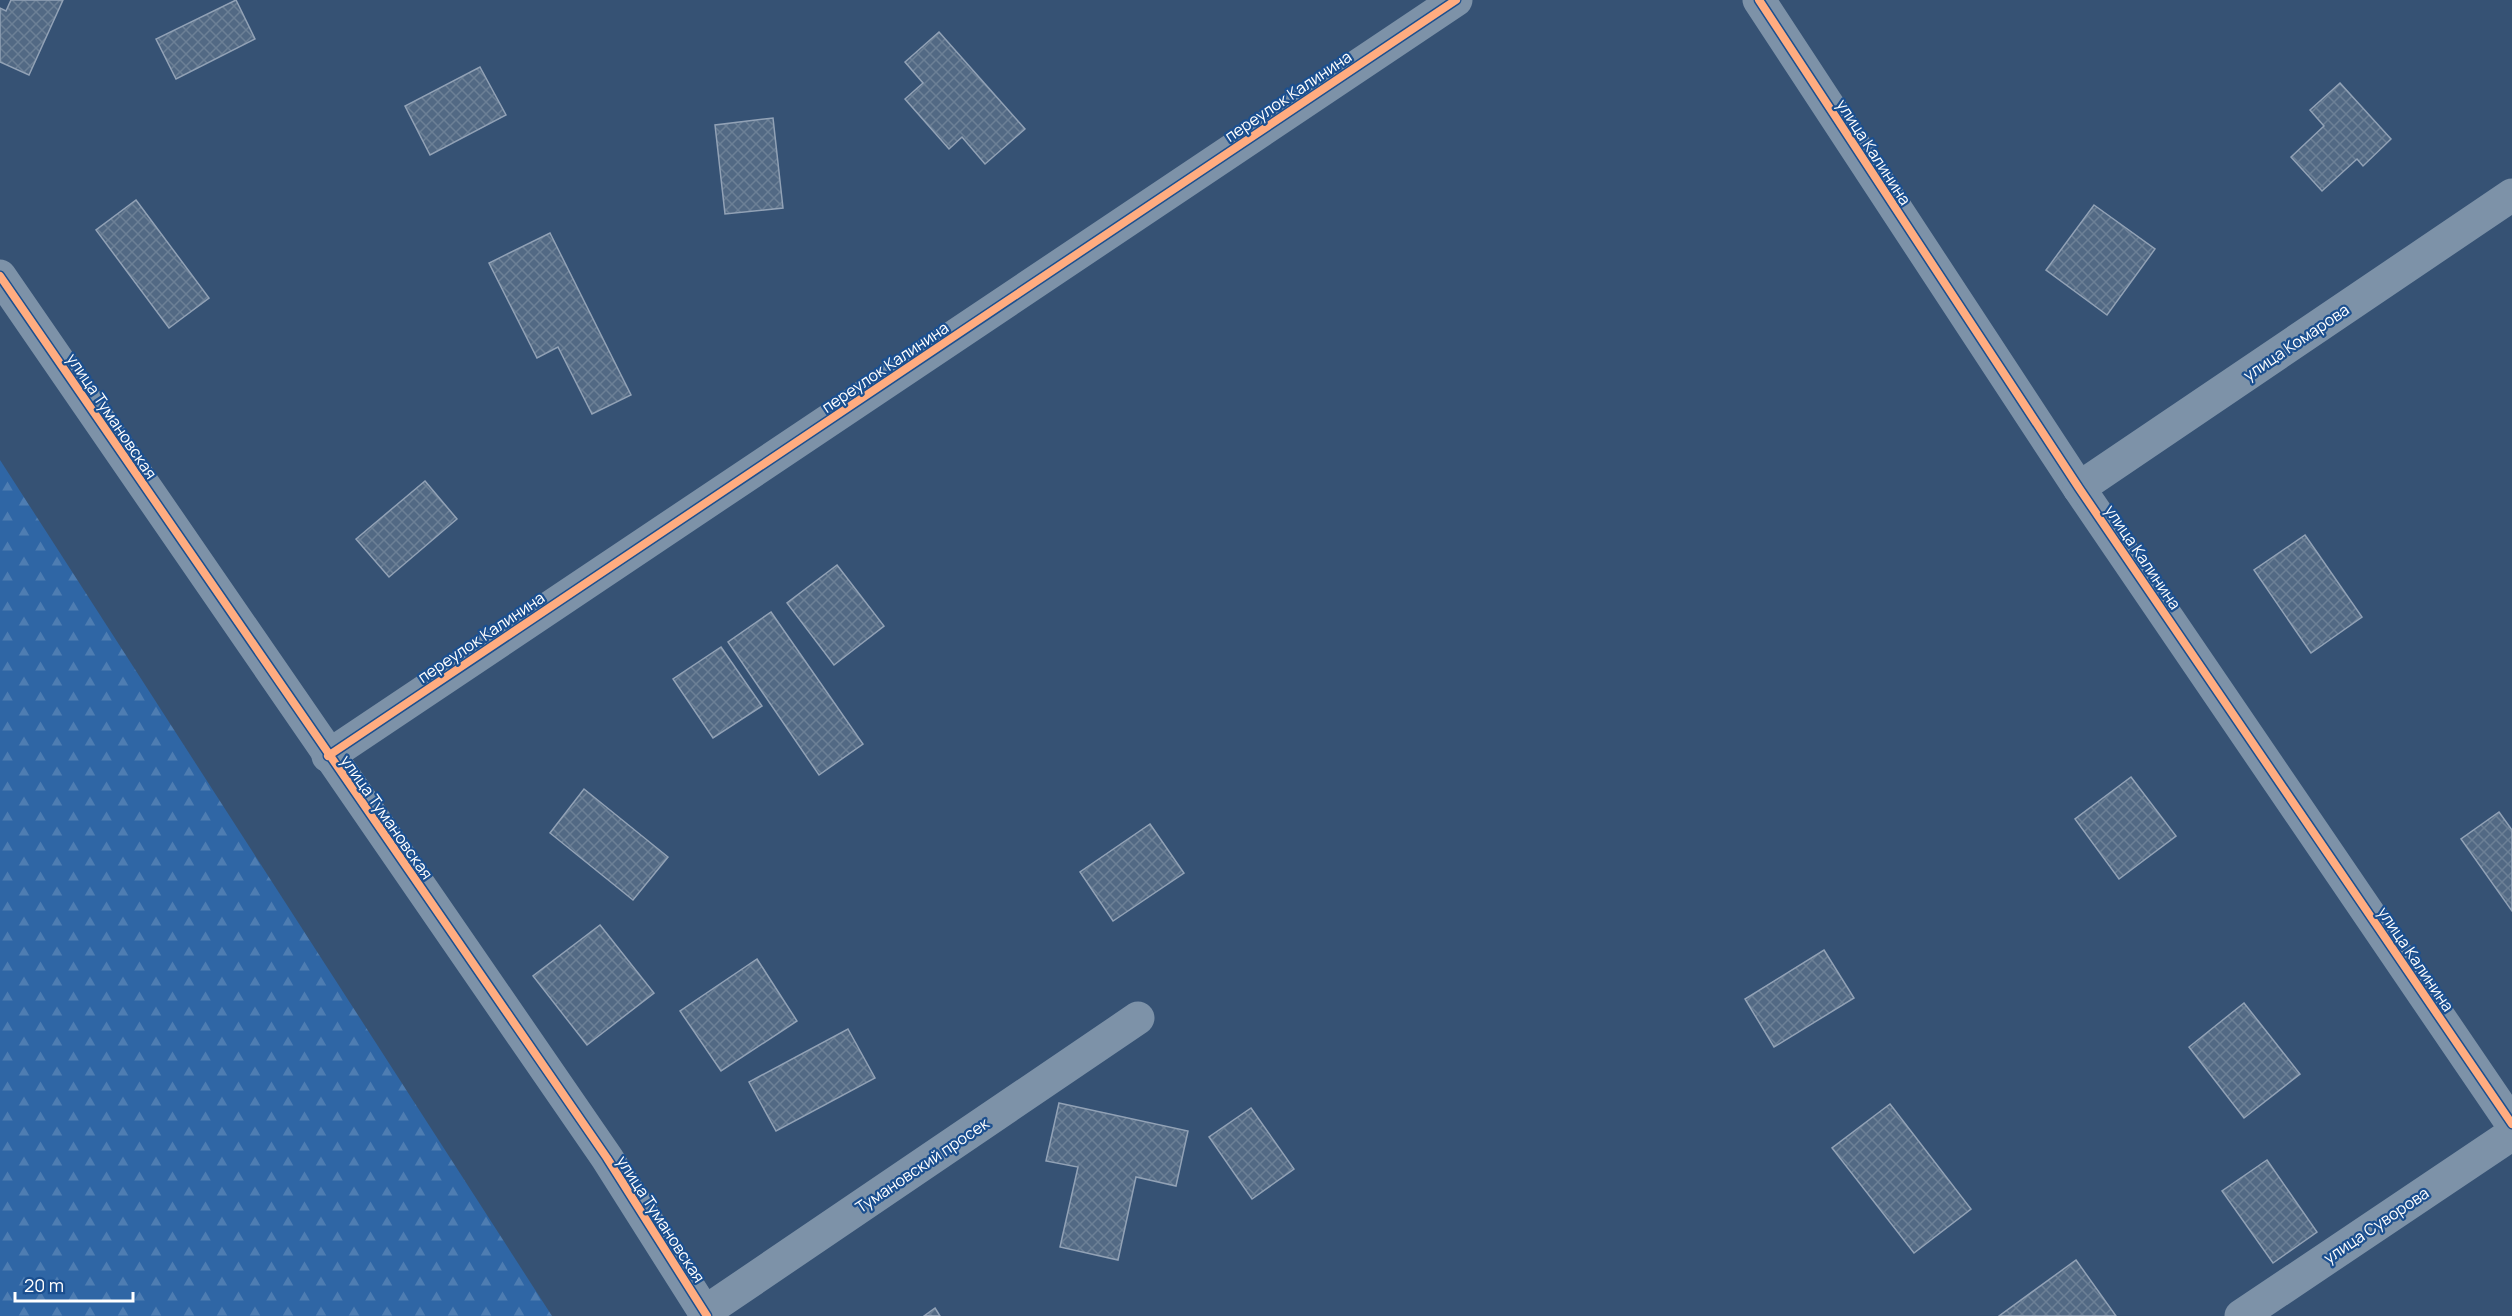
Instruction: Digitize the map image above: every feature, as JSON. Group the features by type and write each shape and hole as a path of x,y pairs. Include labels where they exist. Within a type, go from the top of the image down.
{"street":[{"name":"переулок Калинина","path":"328,756 1456,0"},
{"name":"улица Калинина","path":"1759,0 2079,488 2512,1124"},
{"name":"улица Комарова","path":"2079,488 2512,195"},
{"name":"улица Тумановская","path":"0,276 328,756 607,1158 706,1314"},
{"name":"Тумановский просек","path":"706,1314 1138,1018"},
{"name":"улица Суворова","path":"2241,1316 2512,1134"}],"green space":[{"path":"0,460 552,1316 0,1316"}],"building":[{"path":"11,0 63,0 29,75 0,62 0,8 6,11"},
{"path":"236,0 255,39 176,79 156,39"},
{"path":"939,32 1025,129 985,164 962,137 949,149 905,99 923,83 905,62"},
{"path":"480,67 506,115 430,155 405,106"},
{"path":"2340,83 2391,139 2363,166 2357,159 2322,191 2291,157 2324,126 2310,110"},
{"path":"773,118 783,208 725,214 715,125"},
{"path":"136,200 209,298 169,328 96,230"},
{"path":"2094,205 2155,249 2107,315 2046,270"},
{"path":"550,233 631,395 592,414 558,347 537,358 489,263"},
{"path":"425,481 457,519 389,577 356,539"},
{"path":"2305,535 2362,617 2311,653 2254,570"},
{"path":"837,565 884,626 834,665 787,603"},
{"path":"771,612 863,744 819,775 728,642"},
{"path":"721,647 762,706 713,738 673,679"},
{"path":"2131,777 2176,836 2119,879 2075,819"},
{"path":"584,789 668,857 633,900 550,833"},
{"path":"2499,812 2512,830 2512,911 2461,839"},
{"path":"1150,824 1184,873 1113,921 1080,872"},
{"path":"600,925 654,993 587,1045 533,976"},
{"path":"1824,950 1854,998 1774,1047 1745,999"},
{"path":"757,959 797,1021 721,1071 680,1011"},
{"path":"2244,1003 2300,1074 2244,1118 2189,1047"},
{"path":"848,1029 875,1078 776,1131 749,1082"},
{"path":"1059,1103 1188,1131 1176,1186 1136,1177 1118,1260 1060,1247 1078,1167 1046,1161"},
{"path":"1890,1104 1971,1209 1914,1253 1832,1148"},
{"path":"1251,1108 1294,1169 1252,1199 1209,1137"},
{"path":"2267,1160 2317,1232 2273,1263 2222,1191"},
{"path":"2076,1260 2116,1316 1999,1316"},
{"path":"935,1308 940,1316 924,1316"}],"cycle path":[{"path":"328,756 1456,0"},
{"path":"1759,0 2079,488 2512,1124"},
{"path":"0,276 607,1158 707,1316"}]}
